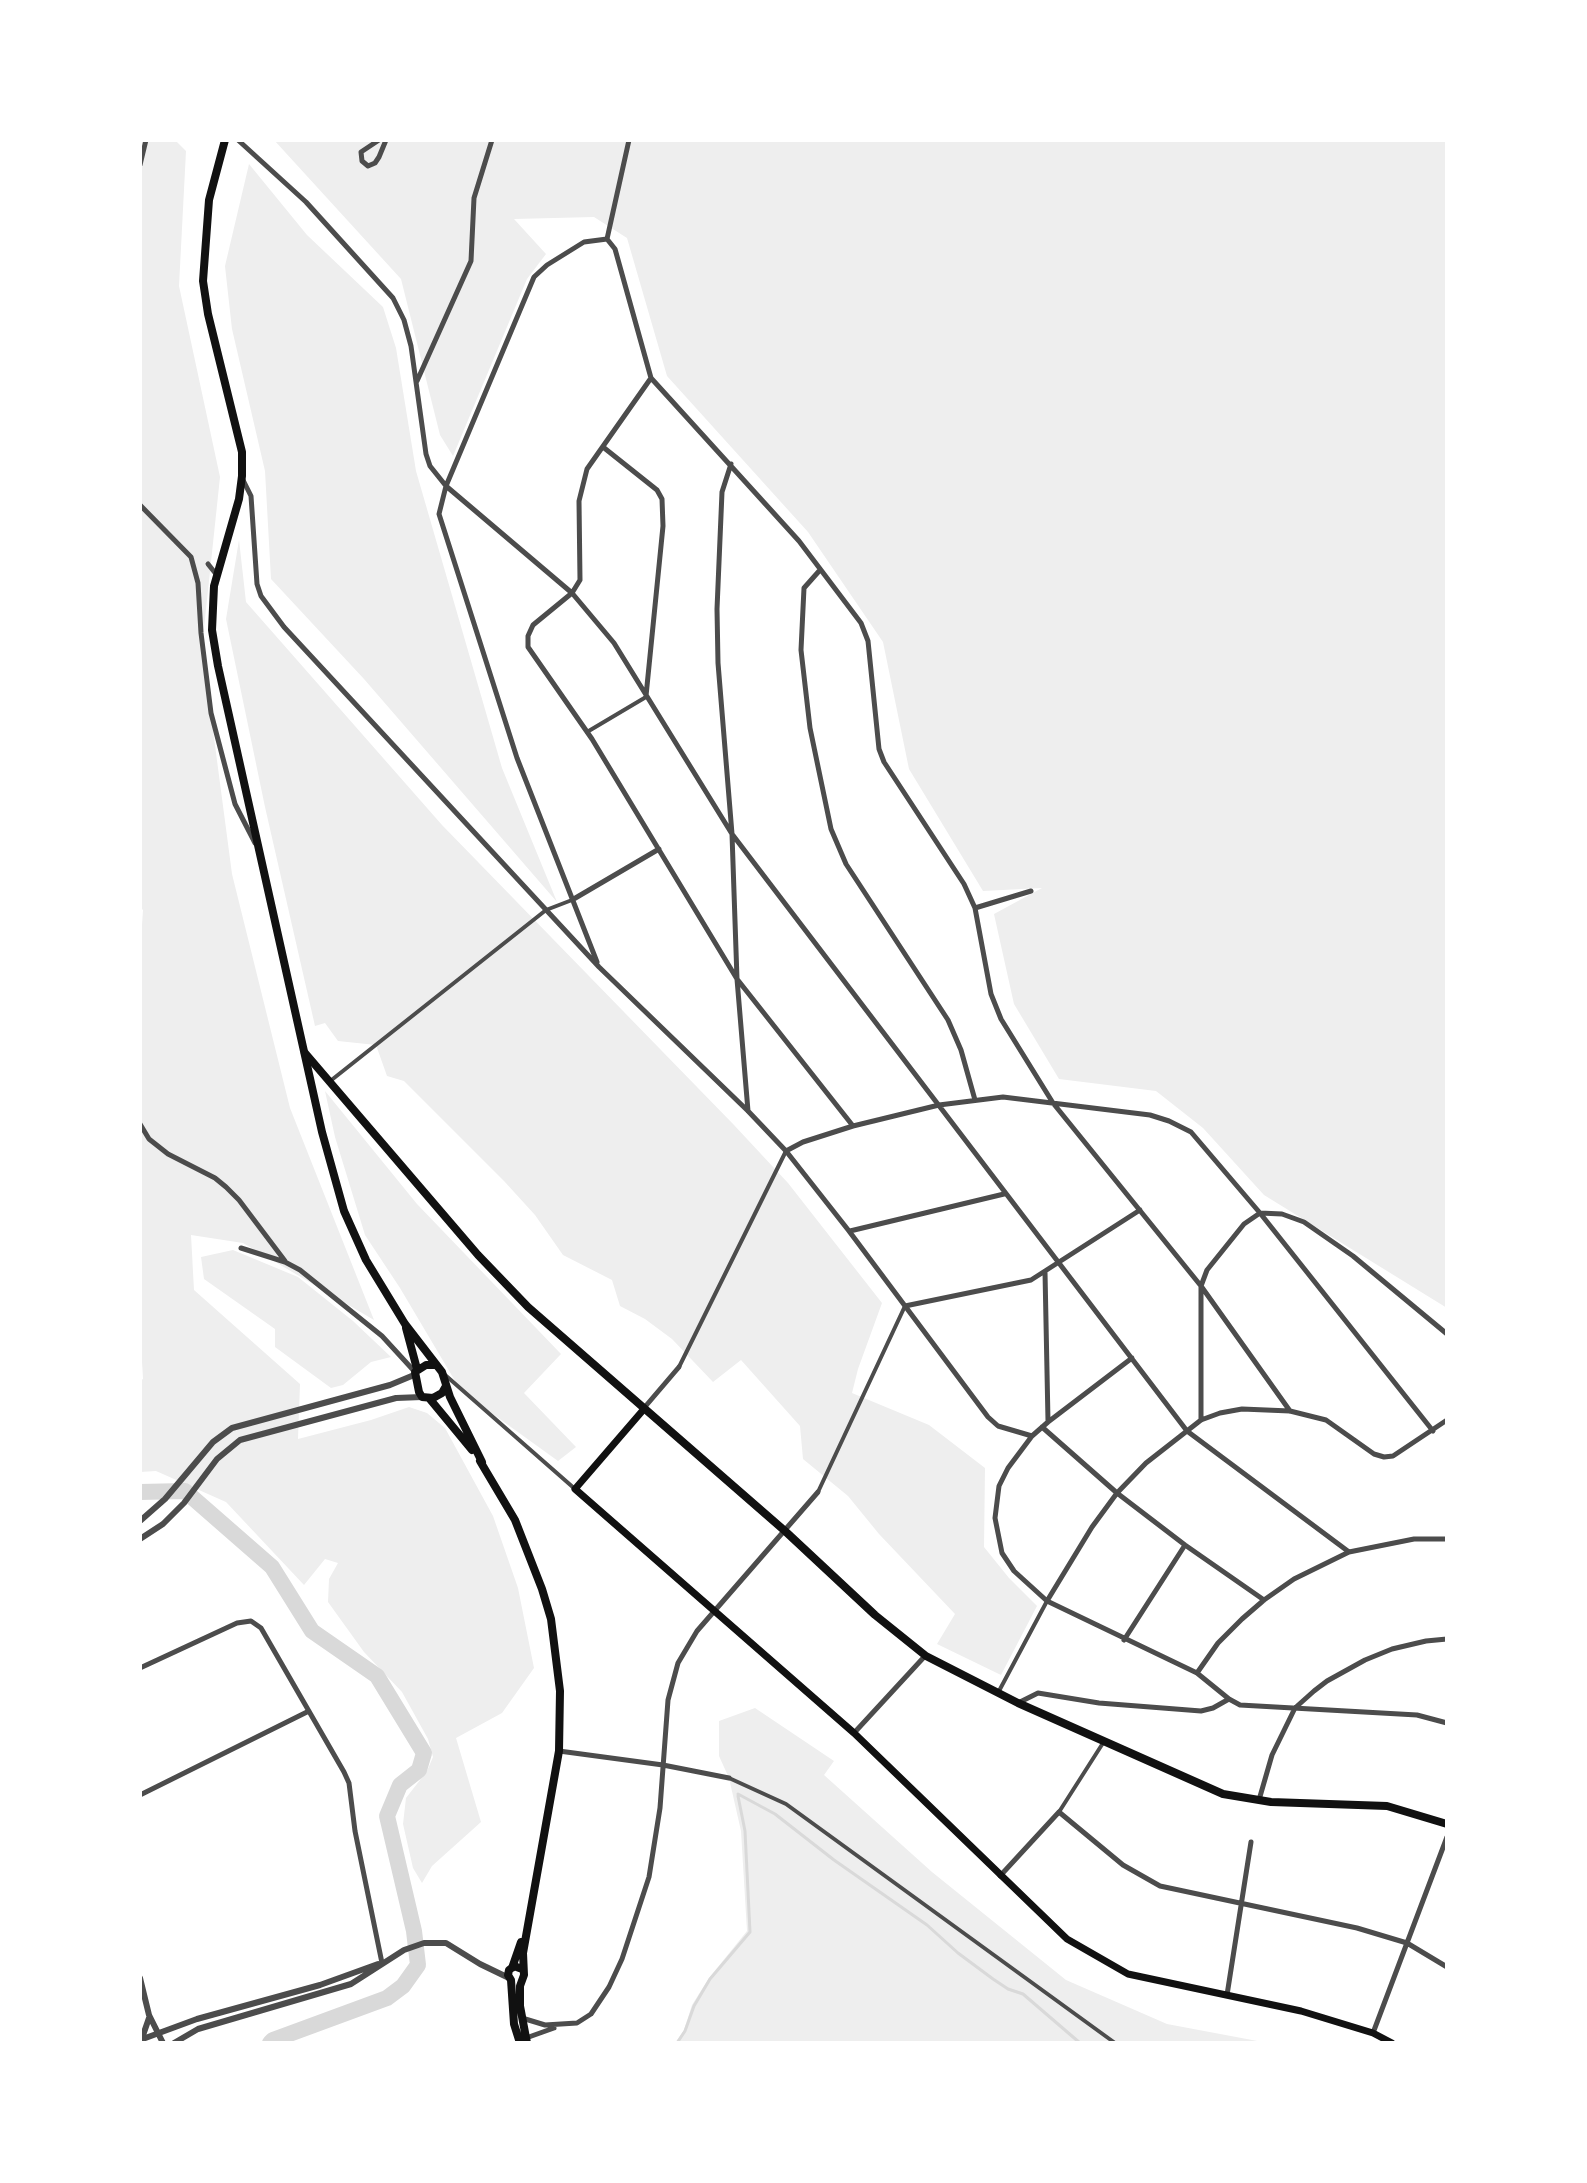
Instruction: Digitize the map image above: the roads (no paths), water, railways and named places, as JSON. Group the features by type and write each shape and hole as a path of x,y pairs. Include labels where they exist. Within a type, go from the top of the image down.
{"main road":[{"path":"225,140 209,200 203,281 208,314 242,452 242,479 217,575 212,630 256,844 322,1132 344,1211 366,1260 405,1324 438,1369 482,1462 515,1520 547,1604 560,1691 559,1751 522,1969 523,2041"},
{"path":"305,1053 503,1282 785,1531 884,1623 926,1656 1018,1703 1223,1794 1259,1800 1387,1806 1447,1824"},
{"path":"405,1324 416,1372 426,1397 482,1462"},
{"path":"416,1372 426,1365 438,1369"},
{"path":"426,1397 439,1395 446,1386"},
{"path":"644,1409 575,1489 854,1733 1067,1939 1128,1974 1301,2011 1373,2033 1392,2043"},
{"path":"523,2041 514,2024 510,1974 528,1923"},
{"path":"510,1974 522,1969"},
{"path":"510,1974 516,1982 521,1980"}],"street":[{"path":"140,165 146,140"},
{"path":"238,140 306,202 393,298 404,320 430,466 446,486 572,593 614,643 732,834 1187,1431 1349,1552"},
{"path":"379,140 361,152 362,161 368,166 375,163 386,140"},
{"path":"416,383 471,261 474,198 492,140"},
{"path":"607,239 629,140"},
{"path":"607,239 615,249 651,378 799,541 861,623 868,641 876,731 884,762 964,884 975,908 991,994 1001,1019 1053,1103 1201,1286 1290,1411"},
{"path":"599,967 508,733 439,514 446,486 534,277 584,242 607,239"},
{"path":"651,378 587,469 579,501 580,580 572,593 533,625 528,636 528,647 587,732 737,979 853,1126"},
{"path":"603,447 657,490 662,499 663,526 646,697"},
{"path":"731,464 722,492 718,663 732,834 737,979 748,1111"},
{"path":"242,479 251,496 257,584 268,606 294,638 599,967 786,1151 988,1417 998,1426 1032,1436"},
{"path":"140,505 191,557 198,583 211,713 235,804 256,844"},
{"path":"208,564 217,575"},
{"path":"820,570 804,588 801,650 810,728 831,829 846,864 948,1020 961,1050 975,1100"},
{"path":"587,732 646,697"},
{"path":"329,1082 546,910 572,900 659,849"},
{"path":"975,908 1031,891"},
{"path":"644,1409 679,1367 786,1151 803,1142 853,1126 939,1105 1003,1097 1150,1115 1191,1132 1260,1213 1433,1431"},
{"path":"140,1124 149,1139 168,1154 226,1187 285,1262 382,1336 416,1372 390,1385 232,1428 213,1442 165,1499 140,1521"},
{"path":"849,1231 1004,1194"},
{"path":"905,1306 1031,1280 1140,1210"},
{"path":"1201,1420 1201,1286 1207,1270 1244,1224 1260,1213 1282,1214 1304,1222 1353,1256 1447,1334"},
{"path":"241,1248 285,1262"},
{"path":"1045,1272 1048,1422"},
{"path":"523,2041 559,2026 577,2023 591,2014 616,1974 649,1877 672,1681 685,1649 818,1492 905,1306"},
{"path":"1132,1358 1042,1427 1008,1468 999,1486 995,1518 1002,1553 1014,1571 1047,1601 1197,1673 1229,1699 1253,1707 1417,1715 1447,1723"},
{"path":"438,1369 575,1489"},
{"path":"140,1539 163,1524 184,1503 217,1459 240,1440 396,1398 426,1397"},
{"path":"998,1693 1047,1601 1092,1527 1117,1493 1146,1463 1201,1420 1242,1409 1290,1411 1326,1420 1374,1454 1384,1457 1393,1456 1447,1420"},
{"path":"1042,1427 1117,1493 1264,1600"},
{"path":"1197,1673 1218,1643 1264,1600 1294,1579 1349,1552 1414,1539 1447,1539"},
{"path":"1124,1640 1185,1545"},
{"path":"140,1668 237,1623 251,1621 261,1628 349,1783 355,1831 382,1963"},
{"path":"1259,1800 1272,1755 1295,1708 1327,1681 1365,1660 1404,1646 1447,1639"},
{"path":"854,1733 926,1656"},
{"path":"1018,1703 1038,1693 1099,1703 1201,1711 1229,1699"},
{"path":"140,1795 309,1711"},
{"path":"1000,1876 1059,1812 1104,1742"},
{"path":"559,1751 663,1765 729,1778 786,1804 1115,2043"},
{"path":"1059,1812 1123,1865 1160,1886 1329,1920 1407,1943 1447,1967"},
{"path":"1373,2033 1447,1837"},
{"path":"1227,1995 1251,1842"},
{"path":"1437,1863 1447,1869"},
{"path":"174,2043 198,2029 351,1984 411,1947 431,1942 439,1941 453,1946 484,1967 510,1974"},
{"path":"140,2041 197,2019 320,1985 382,1963"},
{"path":"140,1978 149,2015 163,2043"},
{"path":"230,2010 232,2018"},
{"path":"140,2041 149,2023 149,2015"},
{"path":"522,2018 559,2026"}],"waterway":[{"path":"140,1492 185,1491 272,1567 312,1631 377,1676 424,1753 419,1770 400,1785 387,1816 414,1931 418,1965 403,1986 387,1998 270,2043"},
{"path":"738,1794 775,1814 927,1925 993,1979 1023,1994 1080,2043"},
{"path":"677,2043 710,1979 750,1932 745,1831 738,1796"}]}
